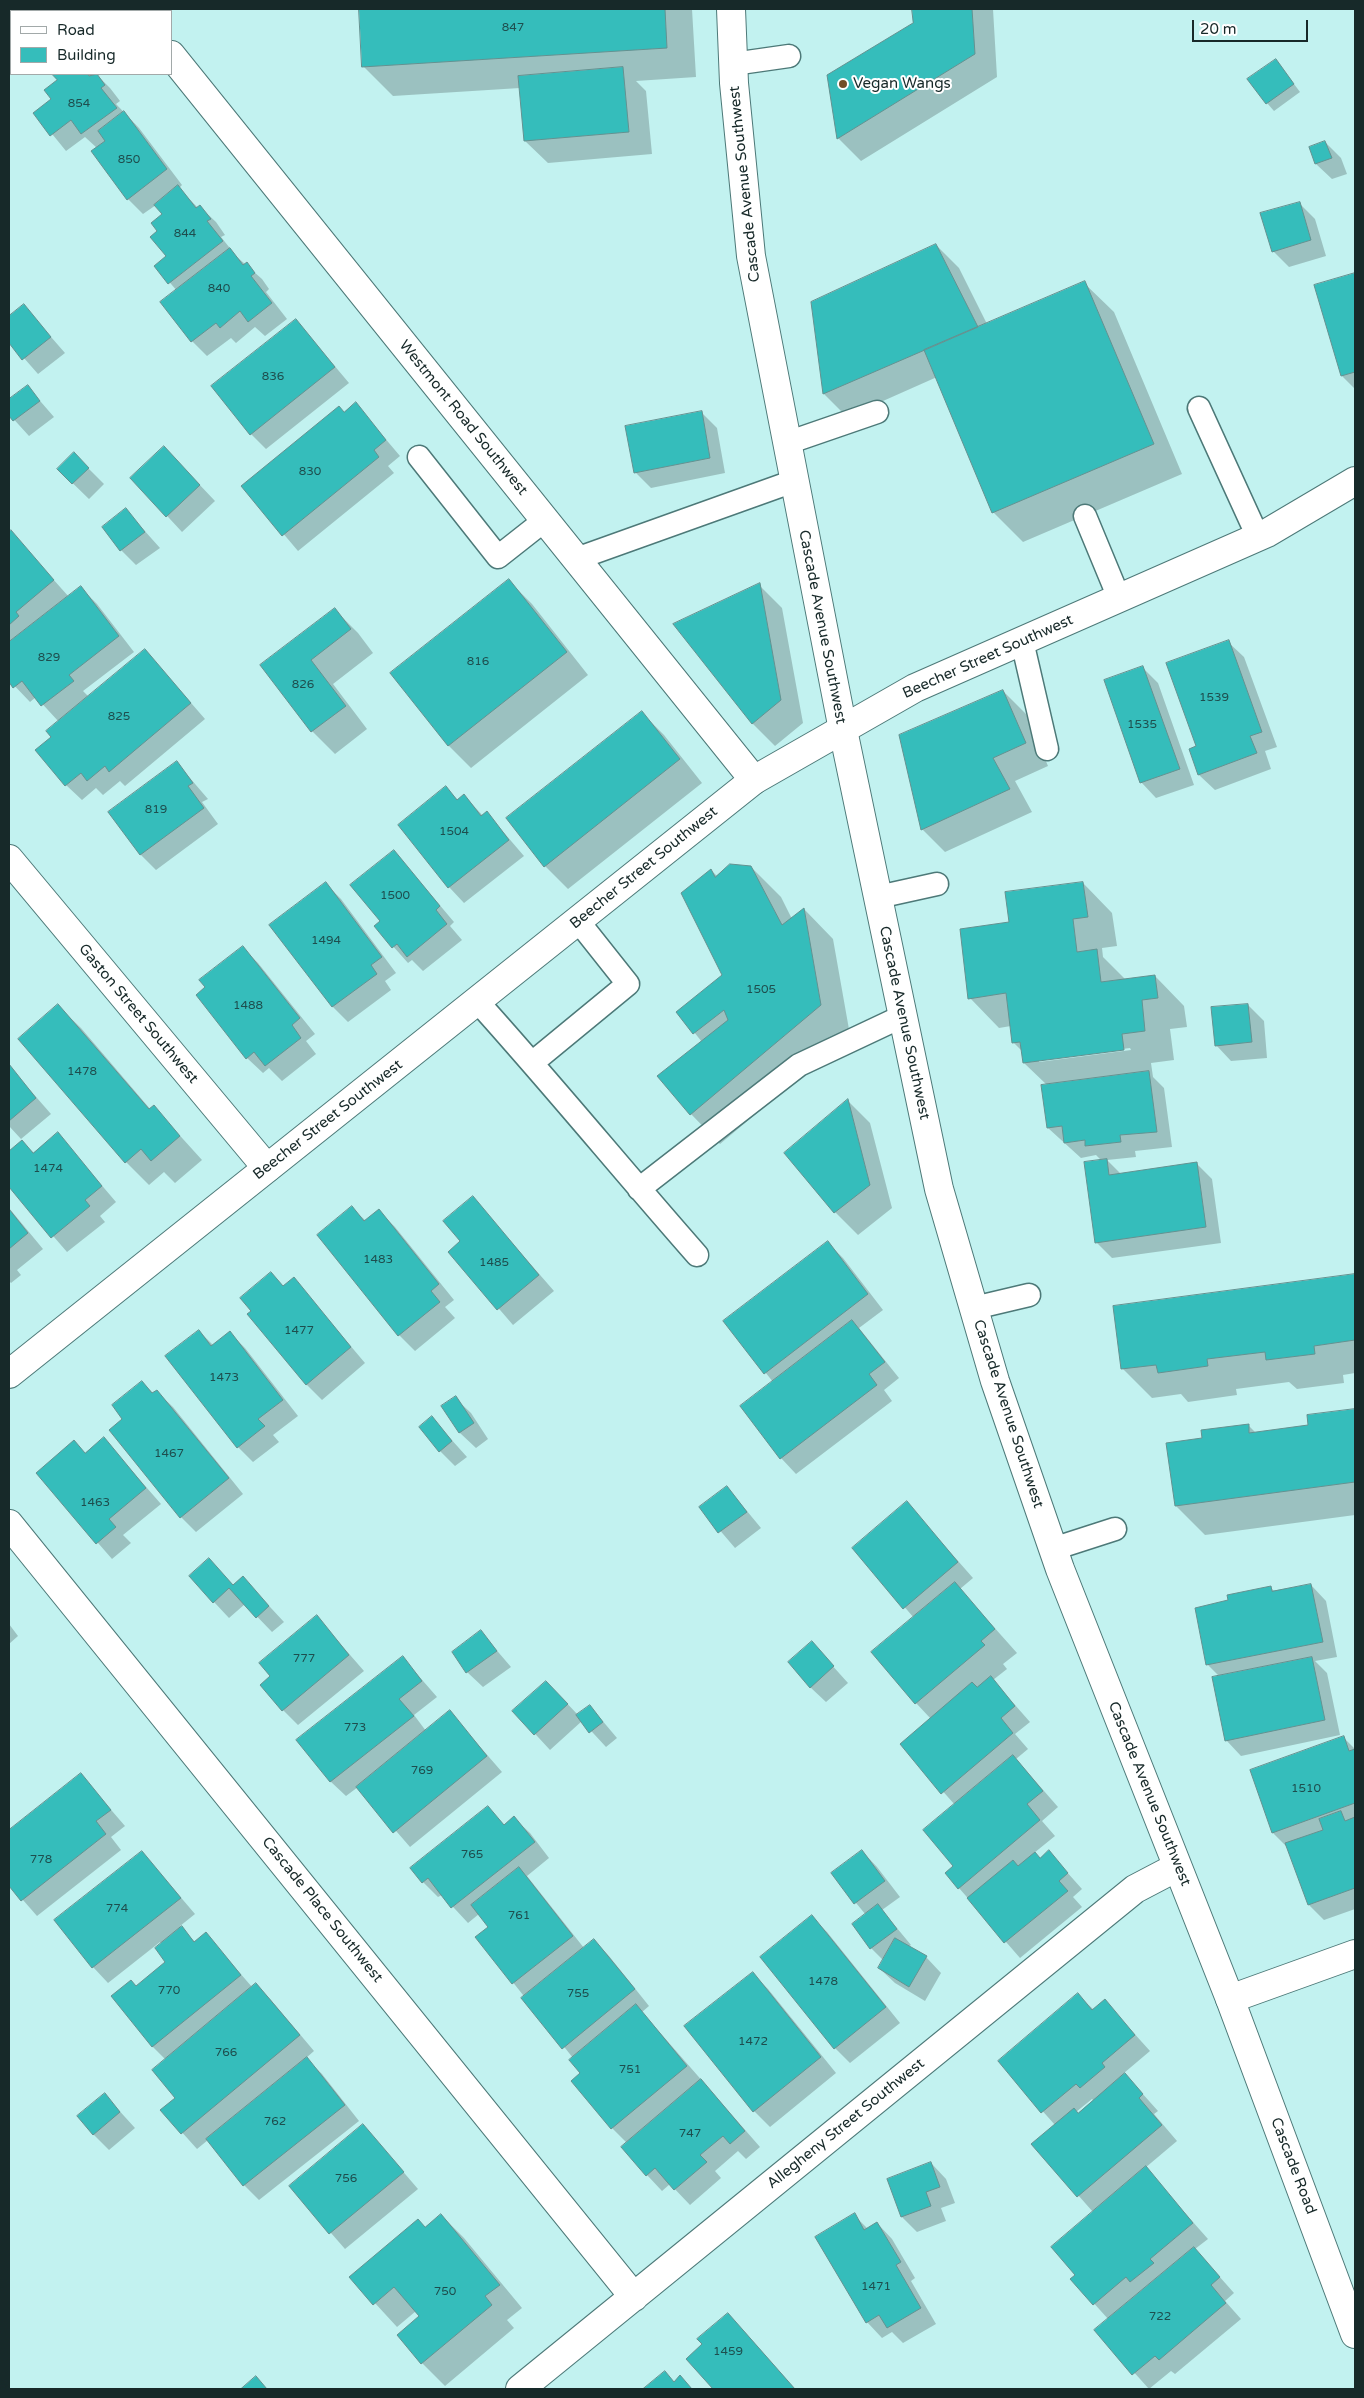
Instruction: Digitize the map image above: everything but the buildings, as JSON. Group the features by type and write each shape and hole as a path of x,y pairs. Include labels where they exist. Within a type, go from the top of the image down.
{"street":[{"name":"Cascade Avenue Southwest","path":"731,9 733,64 751,256 843,730 939,1189 995,1381 1053,1548 1230,1999"},
{"name":"Westmont Road Southwest","path":"172,56 754,780"},
{"name":"Beecher Street Southwest","path":"9,1374 754,780 915,688 1258,537 1355,481"},
{"name":"Gaston Street Southwest","path":"9,859 266,1168"},
{"name":"Cascade Place Southwest","path":"9,1524 634,2297"},
{"name":"Allegheny Street Southwest","path":"520,2389 1135,1888 1177,1867"},
{"path":"1230,1999 1355,1954"},
{"name":"Cascade Road","path":"1230,1999 1355,2334"}],"lane":[{"path":"733,64 789,56"},
{"path":"1199,408 1258,537"},
{"path":"787,443 877,412"},
{"path":"419,457 498,557 545,520"},
{"path":"576,559 794,481"},
{"path":"1086,516 1119,598"},
{"path":"1022,641 1047,749"},
{"path":"878,897 937,884"},
{"path":"532,1062 628,984 578,921"},
{"path":"477,1001 532,1062 697,1255"},
{"path":"639,1189 799,1065 902,1016"},
{"path":"974,1308 1029,1295"},
{"path":"1053,1548 1115,1529"}],"place":[{"name":"Vegan Wangs","path":"843,84"}]}
